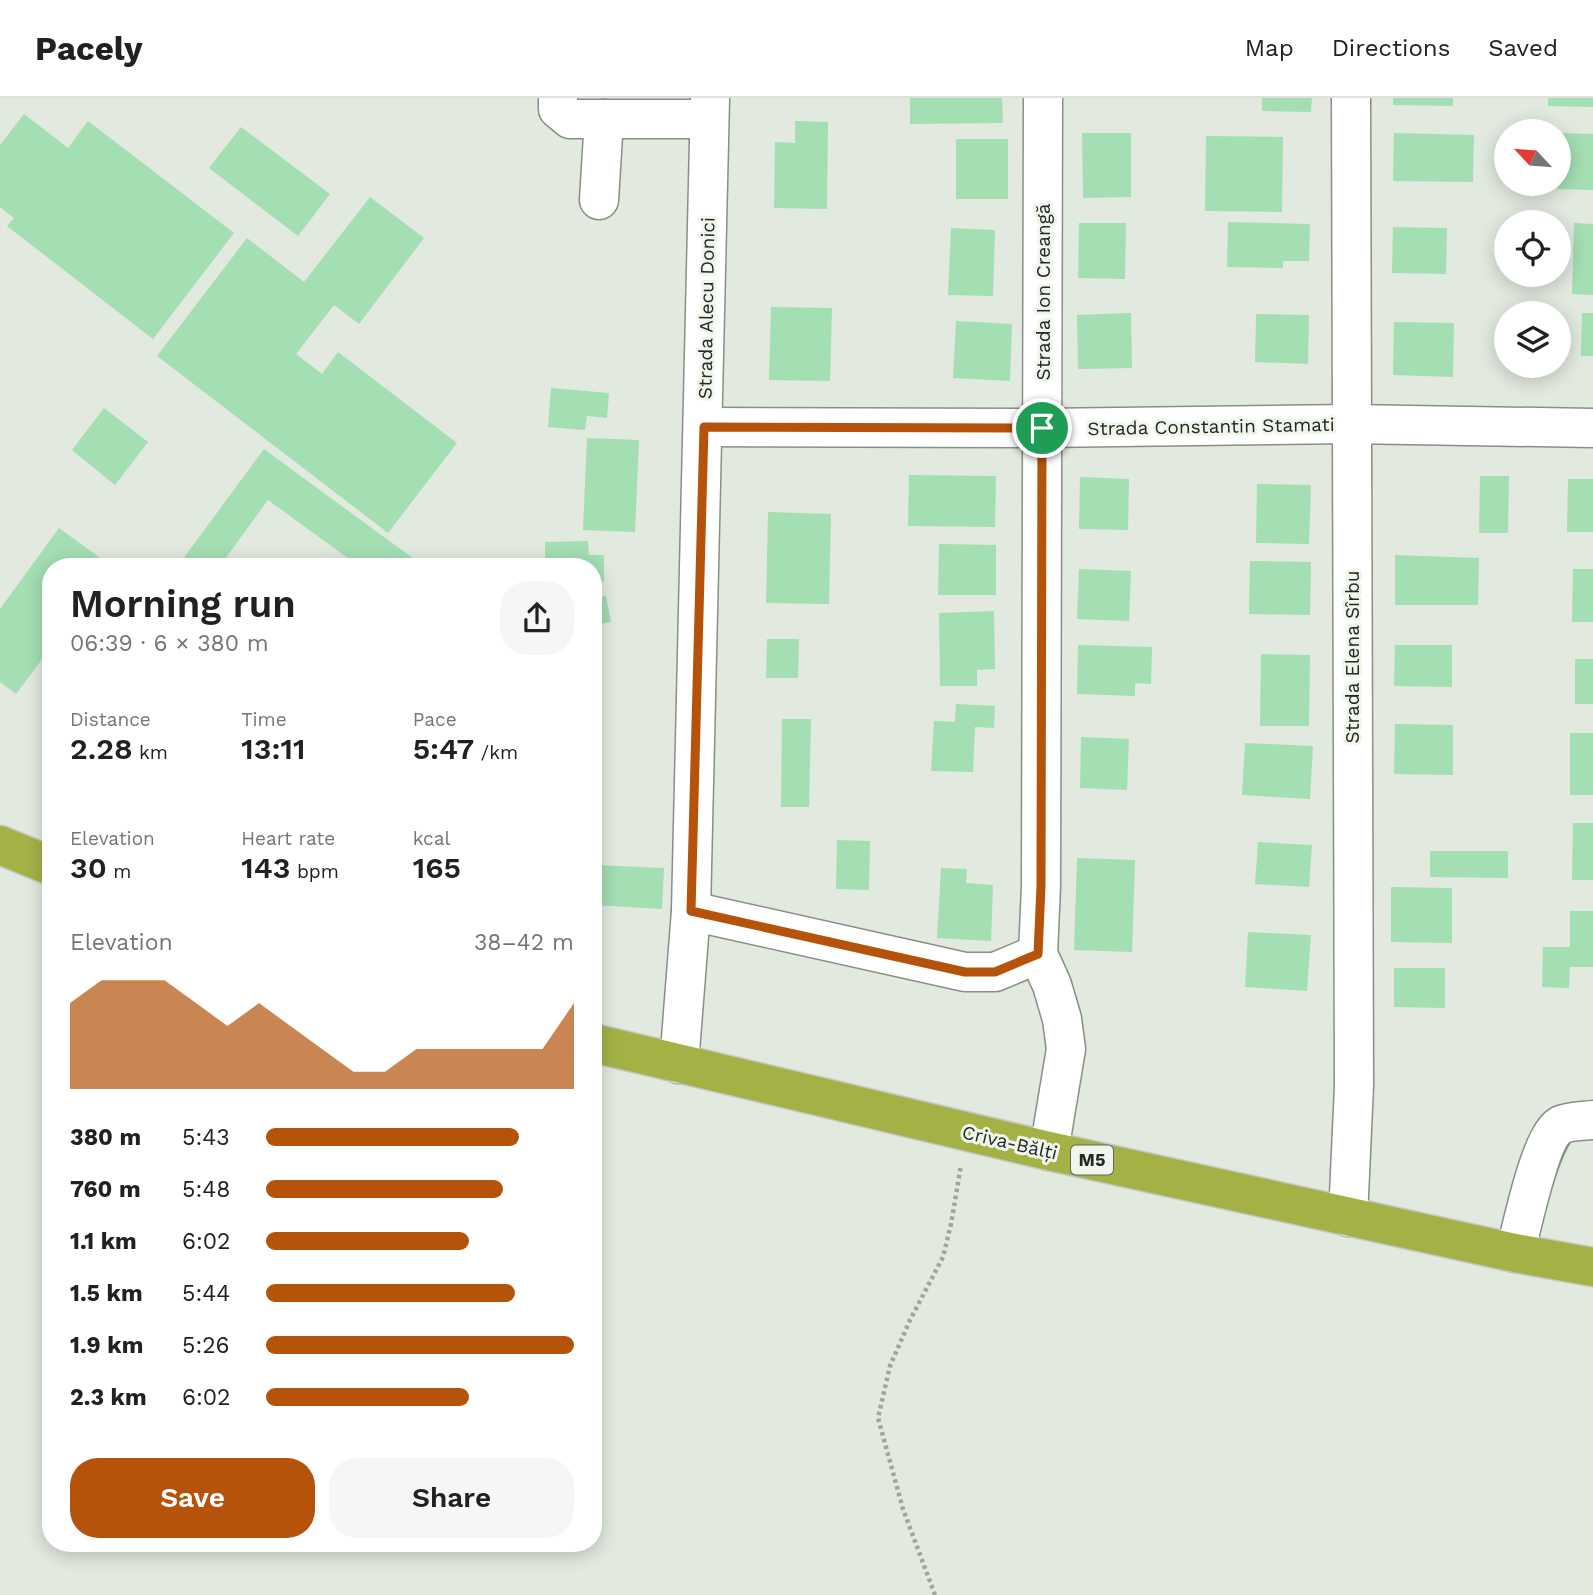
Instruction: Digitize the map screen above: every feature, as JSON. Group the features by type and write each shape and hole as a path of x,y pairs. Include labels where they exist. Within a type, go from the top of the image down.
{"highway":[{"path":"0,845 42,862"},
{"name":"Criva-Bălți","path":"602,1045 1049,1151 1348,1217 1593,1267"}],"street":[{"path":"558,98 558,109 570,119 604,119 709,109"},
{"name":"Strada Ion Creangă","path":"1043,98 1041,886 1038,954 1052,985 1062,1019 1066,1049 1049,1151"},
{"name":"Strada Elena Sîrbu","path":"1348,1217 1354,1086 1351,98"},
{"name":"Strada Alecu Donici","path":"679,1064 691,911 704,427 709,109"},
{"path":"599,200 604,119"},
{"name":"Strada Constantin Stamati","path":"704,427 1042,428 1350,424 1593,428"},
{"path":"691,911 965,972 995,972 1038,954"},
{"path":"1515,1252 1541,1155 1549,1138 1560,1125 1593,1120"}],"path":[{"path":"934,1595 903,1509 878,1418 890,1366 943,1257 967,1132"}],"building":[{"path":"910,98 1002,98 1003,123 910,124"},
{"path":"1262,98 1312,98 1311,112 1262,111"},
{"path":"1393,98 1453,98 1453,106 1393,105"},
{"path":"1548,98 1593,98 1593,107 1548,106"},
{"path":"24,114 68,148 88,121 234,233 153,339 7,226 14,218 0,207 0,145"},
{"path":"795,121 828,122 827,209 774,208 775,142 795,143"},
{"path":"241,127 330,194 298,236 209,168"},
{"path":"1082,133 1131,133 1131,197 1083,198"},
{"path":"1394,133 1474,135 1473,182 1393,181"},
{"path":"1572,133 1593,134 1593,190 1572,189"},
{"path":"1206,136 1283,137 1282,212 1205,211"},
{"path":"956,139 1008,139 1008,199 956,199"},
{"path":"370,197 424,238 359,324 334,305 296,354 322,374 338,352 457,443 388,533 157,356 247,238 304,282"},
{"path":"1228,222 1310,224 1309,261 1283,261 1283,268 1227,267"},
{"path":"1079,223 1126,223 1125,279 1078,278"},
{"path":"1574,223 1593,224 1593,295 1572,294"},
{"path":"1393,227 1447,228 1446,274 1392,273"},
{"path":"951,228 995,230 993,296 948,295"},
{"path":"771,307 832,308 830,381 769,380"},
{"path":"1131,313 1132,368 1078,369 1077,315"},
{"path":"1582,313 1593,313 1593,356 1581,356"},
{"path":"1256,314 1309,315 1308,364 1255,362"},
{"path":"956,321 1012,324 1010,381 953,378"},
{"path":"1394,322 1454,323 1453,377 1393,375"},
{"path":"551,388 609,393 607,418 587,416 585,430 548,427"},
{"path":"104,408 148,442 115,485 72,450"},
{"path":"587,438 639,440 635,532 583,530"},
{"path":"264,449 413,558 348,558 268,500 226,558 184,558"},
{"path":"909,475 996,476 995,527 908,526"},
{"path":"1480,476 1509,476 1508,533 1479,533"},
{"path":"1080,477 1129,479 1128,530 1079,529"},
{"path":"1568,479 1593,479 1593,532 1567,532"},
{"path":"1257,484 1311,485 1309,544 1256,543"},
{"path":"768,512 831,514 829,604 766,603"},
{"path":"59,528 100,558 42,558 42,659 16,694 0,682 0,609"},
{"path":"588,541 589,555 604,555 604,582 602,558 545,558 545,542"},
{"path":"939,544 996,545 996,595 938,595"},
{"path":"1395,555 1479,558 1478,605 1395,605"},
{"path":"1250,561 1311,562 1310,615 1249,614"},
{"path":"1079,569 1131,571 1129,621 1077,619"},
{"path":"1573,569 1593,569 1593,622 1572,622"},
{"path":"606,596 611,622 602,624 602,597"},
{"path":"994,611 995,669 977,670 977,686 940,686 939,613"},
{"path":"767,639 799,639 798,678 766,678"},
{"path":"1078,645 1152,647 1151,684 1135,683 1135,696 1077,694"},
{"path":"1395,645 1452,645 1452,687 1394,686"},
{"path":"1261,654 1310,655 1309,726 1260,726"},
{"path":"1575,659 1593,659 1593,704 1575,704"},
{"path":"956,704 995,706 994,728 975,727 973,772 931,771 934,721 955,722"},
{"path":"782,719 811,719 809,807 781,807"},
{"path":"1395,724 1453,725 1453,775 1394,774"},
{"path":"1570,733 1593,733 1593,795 1570,795"},
{"path":"1081,737 1129,739 1127,790 1080,788"},
{"path":"1245,743 1313,746 1310,799 1242,795"},
{"path":"1573,823 1593,823 1593,880 1572,880"},
{"path":"837,840 870,841 869,890 836,889"},
{"path":"1258,842 1312,845 1309,887 1255,884"},
{"path":"1430,851 1508,851 1508,878 1430,877"},
{"path":"1077,858 1135,860 1132,952 1074,950"},
{"path":"602,865 664,868 662,909 602,906"},
{"path":"941,868 967,869 966,883 993,885 991,941 937,938"},
{"path":"1391,887 1452,888 1452,943 1391,942"},
{"path":"1570,911 1593,911 1593,967 1570,967 1569,988 1542,987 1543,947 1570,947"},
{"path":"1248,932 1311,935 1307,991 1245,987"},
{"path":"1394,968 1445,968 1445,1008 1394,1007"}],"route":[{"path":"704,427 1042,428 1041,886 1038,954 1018,960 995,972 965,972 691,911 704,427"}]}
